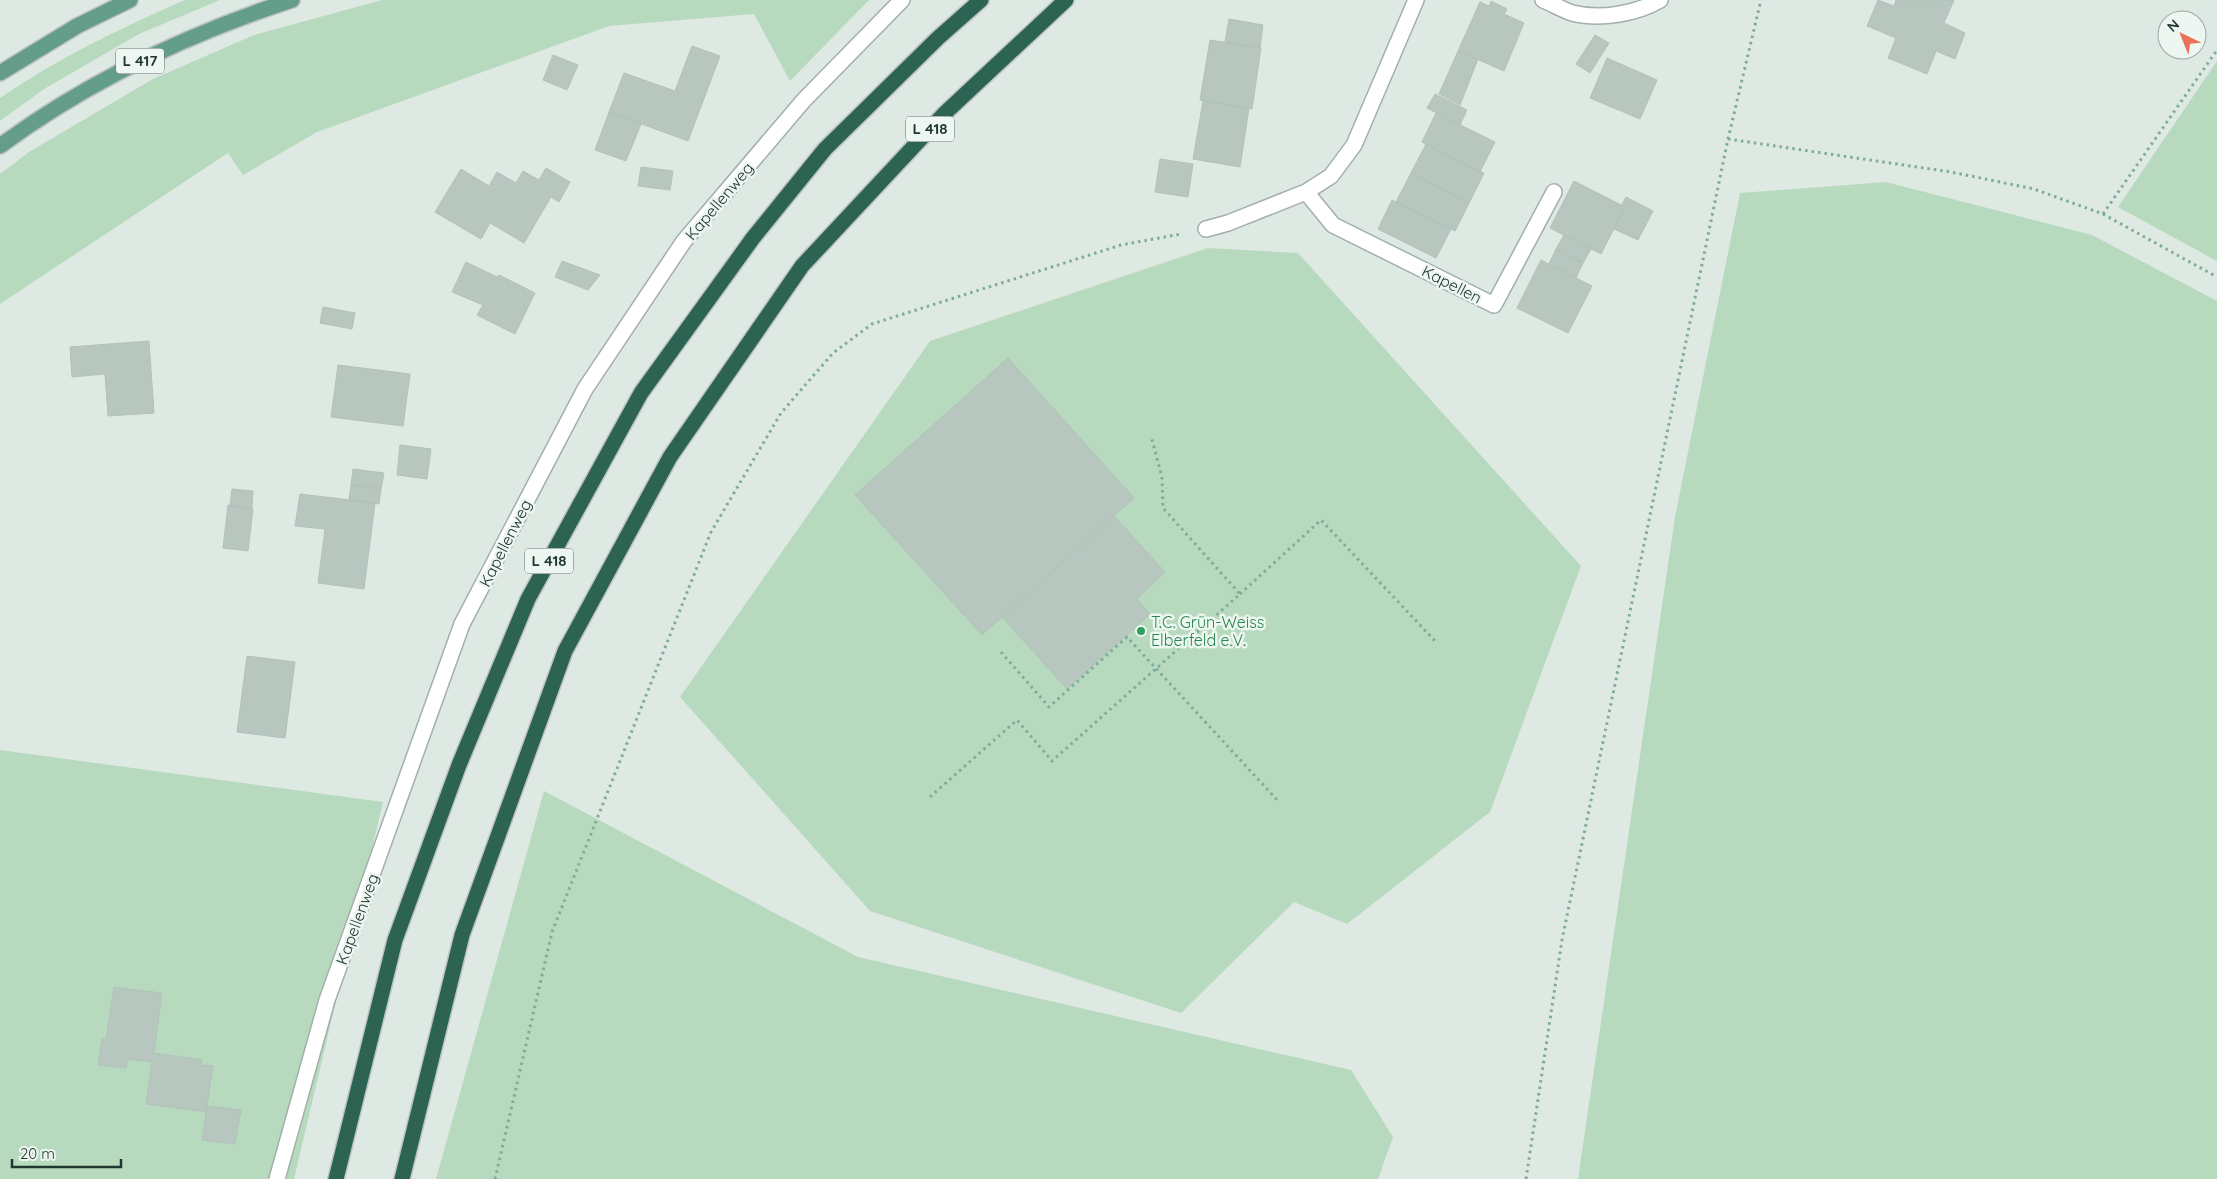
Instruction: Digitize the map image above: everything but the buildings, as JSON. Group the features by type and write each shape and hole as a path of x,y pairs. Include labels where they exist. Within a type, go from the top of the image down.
{"highway":[{"name":"L 418","path":"336,1179 395,940 459,765 528,599 641,393 753,238 825,149 938,38 981,0"},
{"name":"L 418","path":"402,1179 462,935 565,651 670,456 802,266 944,114 1066,0"}],"main road":[{"path":"0,73 77,26 130,0"},
{"name":"L 417","path":"0,146 79,94 128,67 250,14 292,0"}],"street":[{"name":"Kapellenweg","path":"277,1179 327,1000 462,624 585,389 684,241 804,100 902,0"},
{"path":"1206,229 1228,223 1306,192 1331,176 1354,145 1416,0"},
{"path":"1543,0 1573,13 1608,16 1648,8 1660,0"},
{"name":"Kapellen","path":"1306,192 1333,225 1494,305 1554,192"}],"path":[{"path":"1526,1179 1562,940 1728,139 1761,0"},
{"path":"2103,214 2217,50"},
{"path":"1728,139 1960,174 2034,190 2103,214 2217,277"},
{"path":"495,1179 552,932 711,532 782,413 833,353 872,324 1121,245 1206,229"},
{"path":"1151,436 1162,478 1164,508 1240,594"},
{"path":"930,797 1017,720 1052,761 1321,520 1436,642"},
{"path":"1001,652 1049,707 1128,637 1279,802"}],"green space":[{"path":"185,0 220,0 139,34 44,89 0,121 0,98 22,83 90,44"},
{"path":"382,0 869,0 790,81 754,14 609,26 317,132 243,175 228,153 0,304 0,174 29,152 153,79 254,35"},
{"path":"2217,61 2217,261 2118,207"},
{"path":"1886,182 2092,235 2217,301 2217,1179 1578,1179 1675,517 1740,193"},
{"name":"T.C. Grün-Weiss Elberfeld e.V.","path":"1208,248 1298,253 1581,566 1490,812 1347,924 1294,902 1181,1013 870,911 680,697 930,341"},
{"path":"0,750 383,802 294,1179 0,1179"},
{"path":"544,791 858,957 1351,1070 1393,1137 1378,1179 436,1179"}],"place":[{"name":"T.C. Grün-Weiss Elberfeld e.V.","path":"1141,631"}]}
